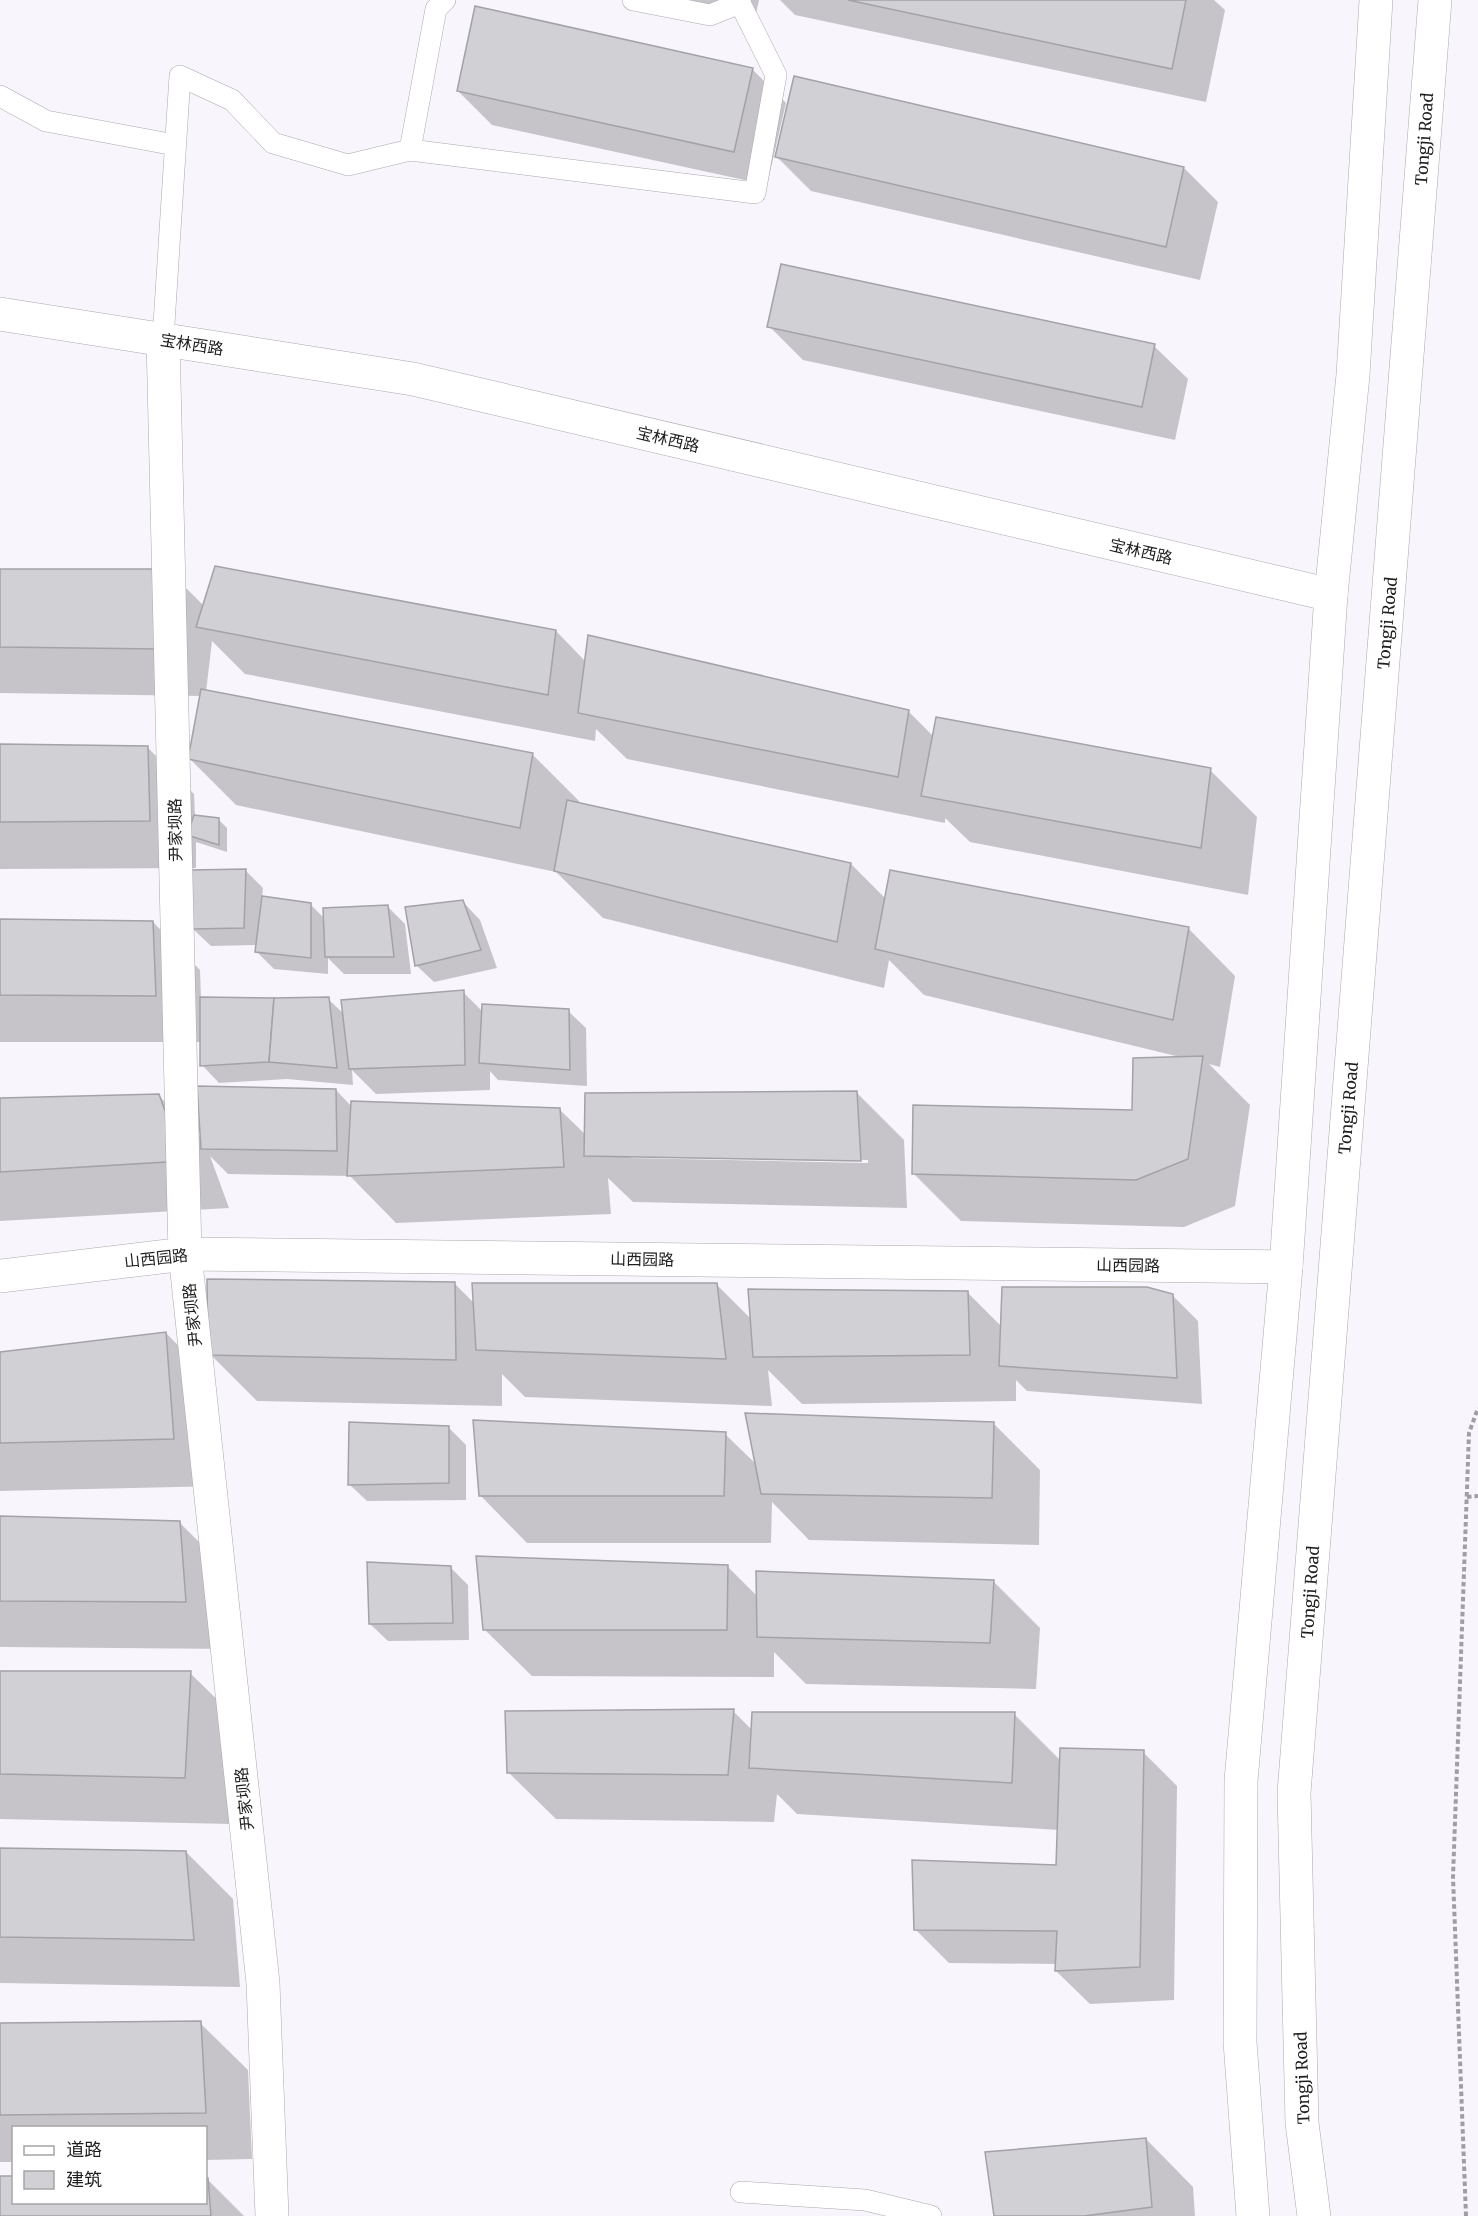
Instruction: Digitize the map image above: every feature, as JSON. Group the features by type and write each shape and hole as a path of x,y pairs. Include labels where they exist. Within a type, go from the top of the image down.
{"street":[{"path":"1253,2216 1240,2042 1240,1781 1286,1267 1331,595 1353,375 1376,0"},
{"name":"Tongji Road","path":"1314,2216 1302,2123 1294,1793 1435,0"},
{"name":"宝林西路","path":"0,314 413,379 1331,595"},
{"name":"尹家坝路","path":"163,339 185,1254 263,1983 272,2216"},
{"name":"山西园路","path":"0,1276 185,1254 1286,1267"}],"lane":[{"path":"410,150 436,9 445,0"},
{"path":"163,339 180,76 232,100 273,143 348,165 410,150 755,193 776,75 740,1 710,15 633,0"},
{"path":"0,96 45,121 175,145"},
{"path":"741,2192 865,2200 931,2216"}],"path":[{"path":"1466,2216 1453,1877 1469,1433 1478,1408"},
{"path":"1466,1497 1478,1496"}],"building":[{"path":"848,0 1186,0 1172,69"},
{"path":"475,6 753,68 734,152 457,91"},
{"path":"794,76 1184,167 1166,247 775,157"},
{"path":"781,264 1155,344 1142,407 767,327"},
{"path":"215,566 556,630 548,695 196,627"},
{"path":"0,569 169,569 158,649 0,647"},
{"path":"588,635 909,710 898,777 578,713"},
{"path":"201,689 533,753 520,828 188,759"},
{"path":"936,717 1211,768 1201,848 921,796"},
{"path":"0,744 148,746 150,821 0,822"},
{"path":"567,800 851,863 837,942 554,871"},
{"path":"194,815 219,818 219,845 187,835"},
{"path":"246,869 244,928 192,929 190,870"},
{"path":"890,870 1189,927 1173,1020 875,949"},
{"path":"262,896 311,903 311,958 255,952"},
{"path":"463,900 481,950 415,966 405,907"},
{"path":"388,905 394,957 325,957 323,908"},
{"path":"0,919 153,921 156,996 0,995"},
{"path":"464,990 465,1065 349,1069 341,1000"},
{"path":"200,997 274,998 269,1062 200,1066"},
{"path":"329,997 337,1068 269,1062 274,998"},
{"path":"482,1004 569,1009 570,1070 479,1063"},
{"path":"1203,1056 1188,1159 1136,1180 912,1174 913,1105 1132,1110 1133,1058"},
{"path":"197,1086 336,1089 337,1151 201,1149"},
{"path":"857,1091 861,1161 584,1156 585,1093"},
{"path":"159,1094 183,1161 0,1172 0,1098"},
{"path":"351,1101 560,1108 564,1167 347,1176"},
{"path":"207,1279 455,1282 456,1360 208,1355"},
{"path":"472,1283 717,1283 726,1359 476,1350"},
{"path":"1002,1287 1147,1287 1173,1294 1177,1378 999,1366"},
{"path":"748,1289 968,1291 970,1355 753,1357"},
{"path":"166,1332 174,1439 0,1443 0,1352"},
{"path":"745,1413 994,1422 992,1498 761,1494"},
{"path":"473,1420 726,1432 724,1496 479,1496"},
{"path":"349,1422 449,1426 449,1483 348,1485"},
{"path":"0,1516 180,1521 186,1602 0,1601"},
{"path":"476,1556 728,1565 727,1630 483,1630"},
{"path":"367,1562 451,1566 453,1623 369,1624"},
{"path":"756,1571 994,1580 990,1643 757,1637"},
{"path":"0,1671 191,1671 185,1778 0,1774"},
{"path":"734,1709 728,1775 507,1773 505,1711"},
{"path":"752,1712 1015,1712 1012,1783 749,1768"},
{"path":"1060,1748 1144,1750 1140,1967 1055,1971 1057,1931 914,1930 912,1860 1056,1865"},
{"path":"0,1848 186,1851 194,1940 0,1937"},
{"path":"201,2021 206,2113 0,2115 0,2023"},
{"path":"1146,2138 1152,2207 1084,2216 994,2216 985,2152"},
{"path":"0,2176 12,2176 12,2204 207,2204 208,2178 211,2216 0,2216"}]}
